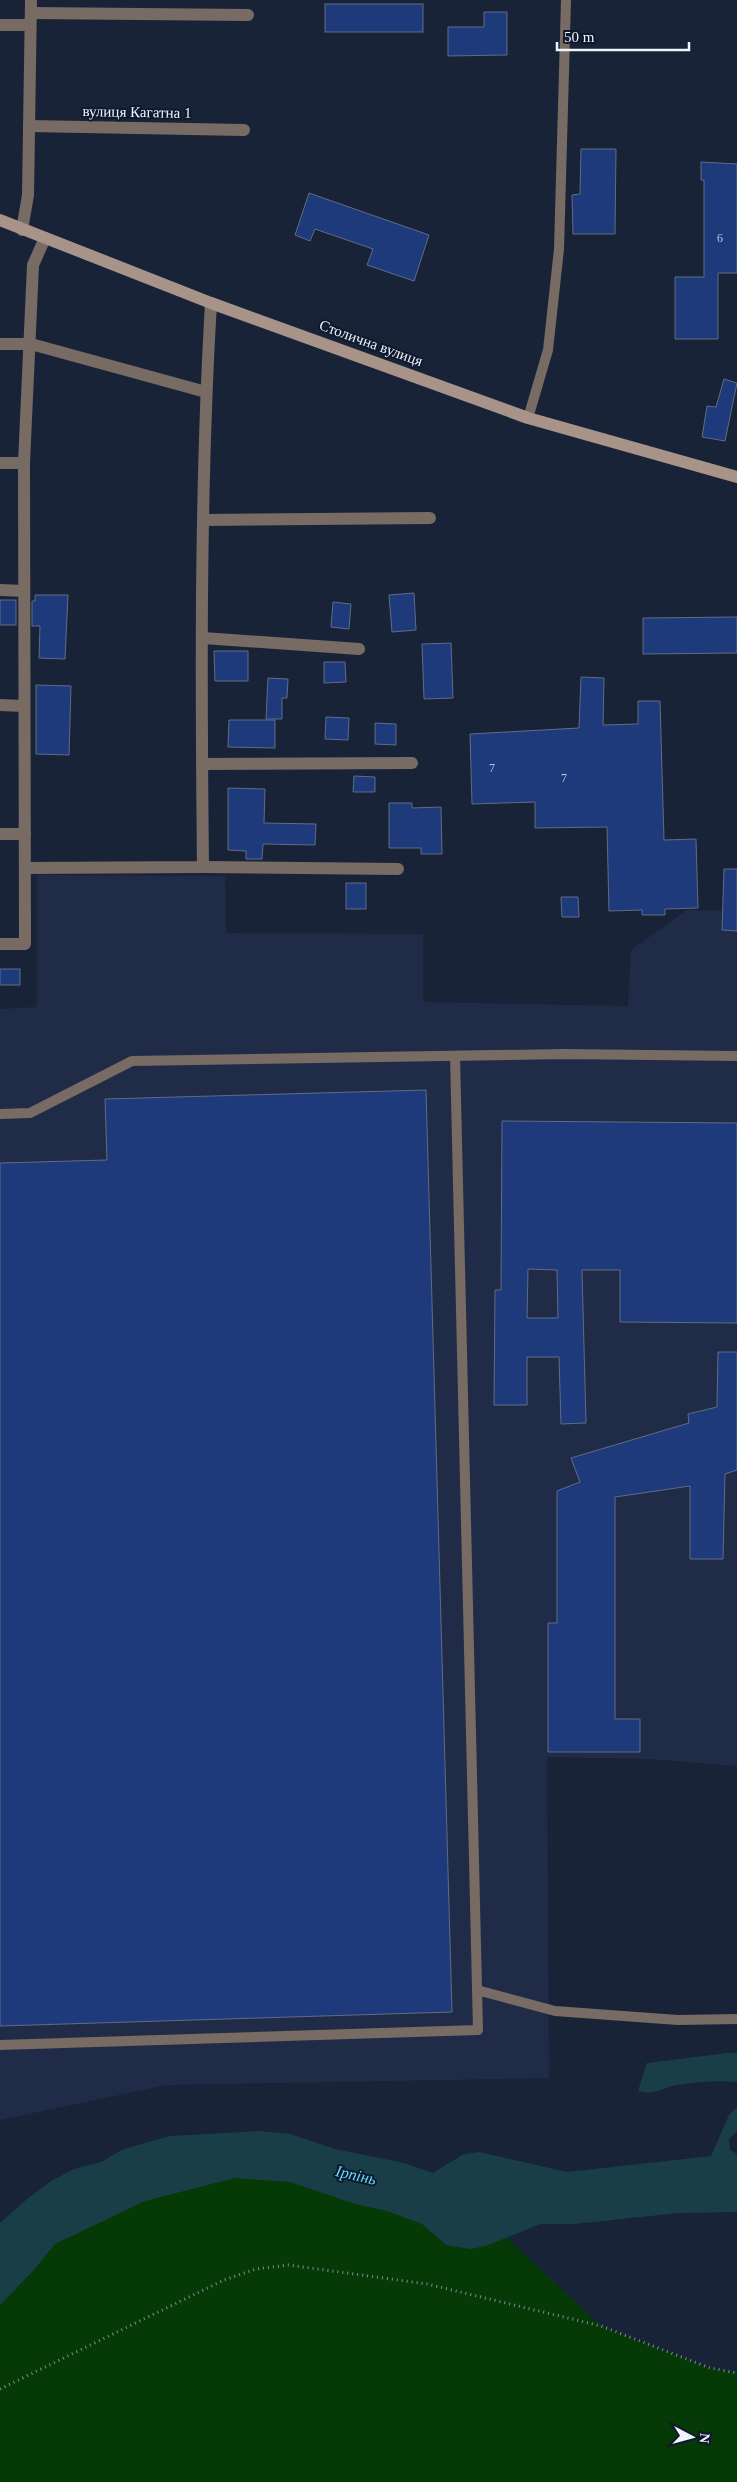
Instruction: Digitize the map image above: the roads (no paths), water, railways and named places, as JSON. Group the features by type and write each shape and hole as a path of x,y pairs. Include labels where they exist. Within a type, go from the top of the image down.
{"main road":[{"name":"Столична вулиця","path":"0,220 211,303 528,418 737,476"}],"street":[{"path":"0,25 31,13 248,15"},
{"path":"22,230 28,196 31,13"},
{"name":"вулиця Кагатна 1","path":"29,126 244,130"},
{"path":"0,944 25,944 24,463 31,344 33,265 44,238"},
{"path":"203,867 204,520 206,392 211,303"},
{"path":"0,344 31,344 206,392"},
{"path":"0,463 24,463"},
{"path":"204,520 430,518"},
{"path":"0,590 24,591"},
{"path":"203,638 359,649"},
{"path":"0,705 24,706"},
{"path":"202,764 412,763"},
{"path":"0,834 25,834"},
{"path":"25,868 398,869"}],"lane":[{"path":"528,418 548,350 559,249 566,0"},
{"path":"0,1114 30,1113 132,1061 564,1054 737,1056"},
{"path":"0,2045 478,2030 455,1056"},
{"path":"477,1990 555,2011 678,2020 737,2019"}],"water":[{"path":"737,2053 737,2082 699,2082 671,2086 650,2093 638,2091 647,2063"},
{"name":"Ірпінь","path":"737,2107 737,2131 729,2139 730,2150 737,2154 737,2212 679,2213 574,2224 540,2224 486,2246 470,2249 446,2245 422,2224 387,2211 355,2204 290,2182 235,2178 145,2201 55,2244 33,2271 0,2305 0,2223 51,2181 74,2169 101,2162 124,2149 170,2136 260,2131 290,2134 335,2149 404,2163 433,2173 462,2155 479,2152 567,2172 711,2156 729,2115"}]}
